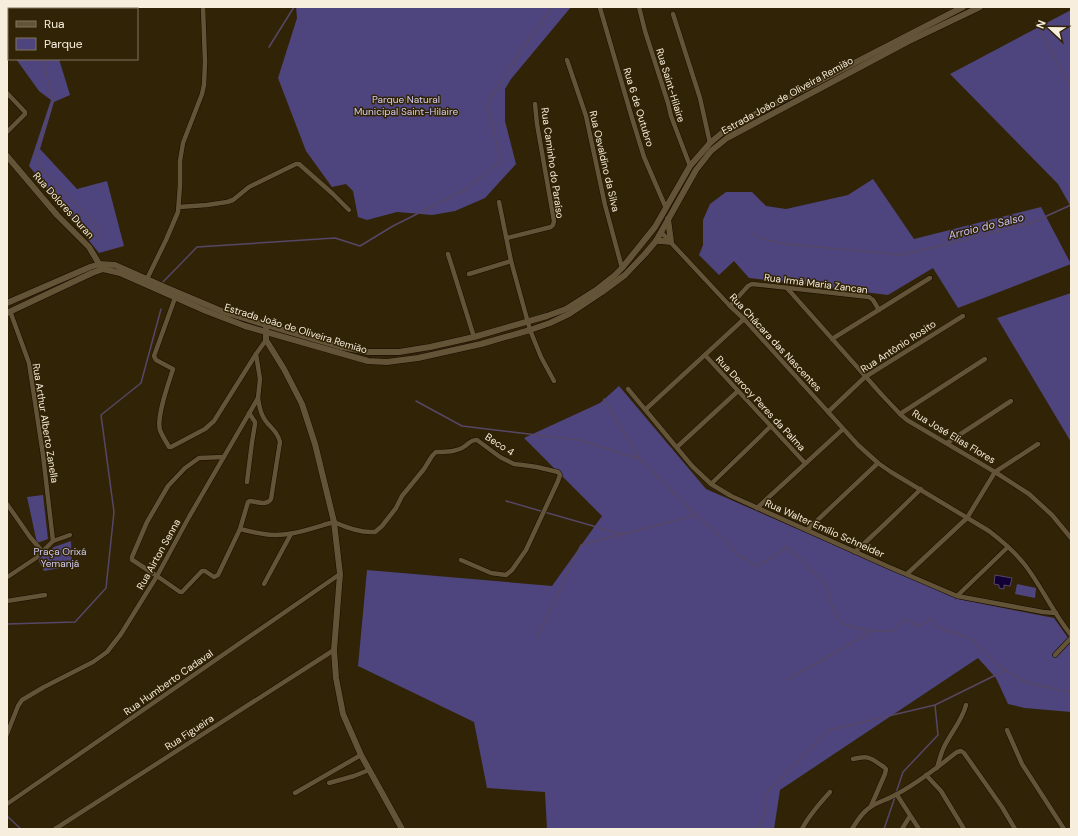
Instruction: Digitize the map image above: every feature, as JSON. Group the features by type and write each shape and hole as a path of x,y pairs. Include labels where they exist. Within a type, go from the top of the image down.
{"main road":[{"name":"Estrada João de Oliveira Remião","path":"7,303 90,267 115,265 147,279 174,298 245,326 266,328 368,352 399,352 417,350 474,337 528,322 566,308 596,290 615,275 655,227 690,166 710,142 723,132 963,7"},
{"name":"Estrada João de Oliveira Remião","path":"9,312 101,267 266,328 368,361 387,362 418,358 481,344 530,330 569,314 625,275 656,241 696,170 711,151 727,138 907,42 980,7"},
{"path":"744,120 748,126"},
{"name":"Rua Dolores Duran","path":"7,156 57,216 89,247 101,267"},
{"path":"622,268 661,232 681,181"},
{"path":"656,241 672,242 668,219"},
{"path":"266,328 266,340 284,369 302,404 315,444 334,522 340,574 334,650 336,678 343,714 361,755 402,829"}],"street":[{"path":"147,279 178,212 180,166 183,144 204,85 205,62 203,7"},
{"name":"Rua Saint-Hilaire","path":"640,7 645,31 668,102 671,116 690,166"},
{"name":"Rua 6 de Outubro","path":"600,8 644,157 666,208"},
{"path":"673,14 700,98 710,142"},
{"name":"Rua Osvaldino da Silva","path":"567,60 586,116 622,268"},
{"path":"7,94 25,112 25,114 7,132"},
{"name":"Rua Caminho do Paraíso","path":"507,238 551,227 554,221 536,124 535,104"},
{"path":"179,206 207,205 233,200 249,187 296,164 299,164 349,210"},
{"path":"499,202 511,261 530,330 541,357 554,382"},
{"name":"Rua Chácara das Nascentes","path":"661,232 744,319 858,445 878,463 891,472 989,531 1008,547 1025,565 1071,635"},
{"path":"448,254 474,337"},
{"path":"469,274 511,261"},
{"path":"832,339 930,278"},
{"name":"Rua Irmã Maria Zancan","path":"730,306 750,284 752,284 868,297 873,300 879,310"},
{"name":"Rua José Elias Flores","path":"787,288 865,377 900,414 907,420 1029,494 1052,515 1071,538"},
{"path":"174,298 154,356 156,360 173,369 165,395 160,420 160,429 169,447 205,428 214,421 266,340"},
{"name":"Rua Arthur Alberto Zanella","path":"9,312 29,363 43,455 53,541"},
{"name":"Rua Antônio Rosito","path":"828,412 865,377 963,316"},
{"path":"646,409 744,319"},
{"name":"Rua Airton Senna","path":"7,734 18,706 22,700 93,662 107,652 121,634 157,576 189,517 224,458 235,435 258,398 260,379 256,354"},
{"name":"Rua Derocy Peres da Palma","path":"705,355 805,463"},
{"path":"900,414 985,359"},
{"name":"Rua Walter Emílio Schneider","path":"628,389 677,446 692,466 711,484 731,496 855,552 958,596 1043,612 1056,612"},
{"path":"677,446 738,391"},
{"path":"224,458 199,458 185,468 168,486 147,522 132,557 132,560 178,591 182,592 202,571 205,571 214,577 218,575 240,529 248,502 250,501 266,504 271,499 280,442 278,434 261,414 258,398"},
{"path":"947,443 1011,401"},
{"path":"247,482 255,424 249,413"},
{"path":"711,484 771,426"},
{"path":"757,508 843,429"},
{"name":"Beco 4","path":"334,522 362,532 375,532 382,526 396,508 402,496 436,452 451,452 459,450 474,439 500,457 514,464 523,466 537,466 558,472 560,475 558,481 526,550 512,570 506,575 491,573 461,560"},
{"path":"907,574 967,518 995,472 1038,444"},
{"path":"806,530 878,463"},
{"path":"855,552 921,489"},
{"path":"7,504 30,537 42,551"},
{"path":"240,529 278,535 291,534 334,522"},
{"path":"264,584 291,534"},
{"path":"7,577 32,561 53,541 70,535"},
{"path":"958,596 1008,547"},
{"name":"Rua Humberto Cadaval","path":"7,804 340,574"},
{"path":"7,600 46,595"},
{"path":"1055,655 1071,638"},
{"name":"Rua Figueira","path":"55,829 334,650"},
{"path":"937,768 944,748 960,722 966,705"},
{"path":"1007,730 1022,764 1064,829"},
{"path":"871,806 897,795 937,768 957,752 961,751 964,753 1002,807 1015,829"},
{"path":"295,793 361,755"},
{"path":"852,829 856,822 871,806 886,769 865,756 853,759"},
{"path":"329,783 369,770"},
{"path":"926,775 941,791 964,829"},
{"path":"802,829 817,807 830,792"},
{"path":"897,795 919,829"},
{"path":"902,829 910,816"}],"green space":[{"path":"7,7 78,7 8,8 8,48"},
{"name":"Parque Natural Municipal Saint-Hilaire","path":"296,7 571,7 511,79 505,89 505,121 516,164 485,198 455,211 432,215 397,212 367,220 358,217 353,191 346,184 332,187 306,151 278,78 297,18"},
{"path":"1071,10 1071,207 1058,184 950,74"},
{"path":"17,60 59,60 70,95 54,102 40,149 77,189 107,181 124,246 99,253 29,166 51,100 39,91"},
{"path":"873,179 914,239 1041,207 1071,264 958,308 933,268 888,295 749,278 734,261 719,275 699,255 703,245 703,220 710,204 726,192 752,192 766,206 786,209 848,195"},
{"path":"1071,293 1071,442 997,318"},
{"path":"619,386 706,489 958,599 1054,618 1071,642 1071,712 1025,708 1008,704 996,678 978,658 780,790 774,829 547,829 545,792 487,788 474,722 358,666 367,570 552,586 602,516 524,438 600,403"},
{"path":"43,495 48,539 37,543 27,497"},
{"name":"Praça Orixá Yemanjá","path":"71,541 72,566 44,571 38,559 54,547"},
{"path":"1017,584 1036,588 1035,598 1015,594"}],"shaded area":[{"path":"995,575 1012,578 1010,586 1004,585 1004,589 999,588 999,585 994,584"}],"waterway":[{"path":"269,47 294,7"},
{"path":"163,282 197,247 335,238 360,246 393,226 465,190 501,161 487,103 552,7"},
{"path":"1036,23 1071,88"},
{"path":"43,60 53,101 36,153 40,166 99,229 97,239"},
{"name":"Arroio do Salso","path":"751,232 759,238 785,244 902,255 1031,223 1071,205"},
{"path":"7,624 75,622 106,588 114,512 101,415 141,383 161,309"},
{"path":"604,399 640,459 696,515 726,541 736,554 757,566 788,547 827,586 829,600 837,617 843,624 870,631 893,631 905,619 919,627 931,618 937,627 972,639 996,664 1023,681 1071,693"},
{"path":"416,401 462,426 579,440 640,459"},
{"path":"506,501 621,534"},
{"path":"537,637 581,545 696,515"},
{"path":"787,680 870,632"},
{"path":"757,829 764,818 766,793 829,730 935,705 1006,670"},
{"path":"896,793 903,772 938,735 935,705"},
{"path":"884,829 895,797"},
{"path":"7,816 21,829"}]}
